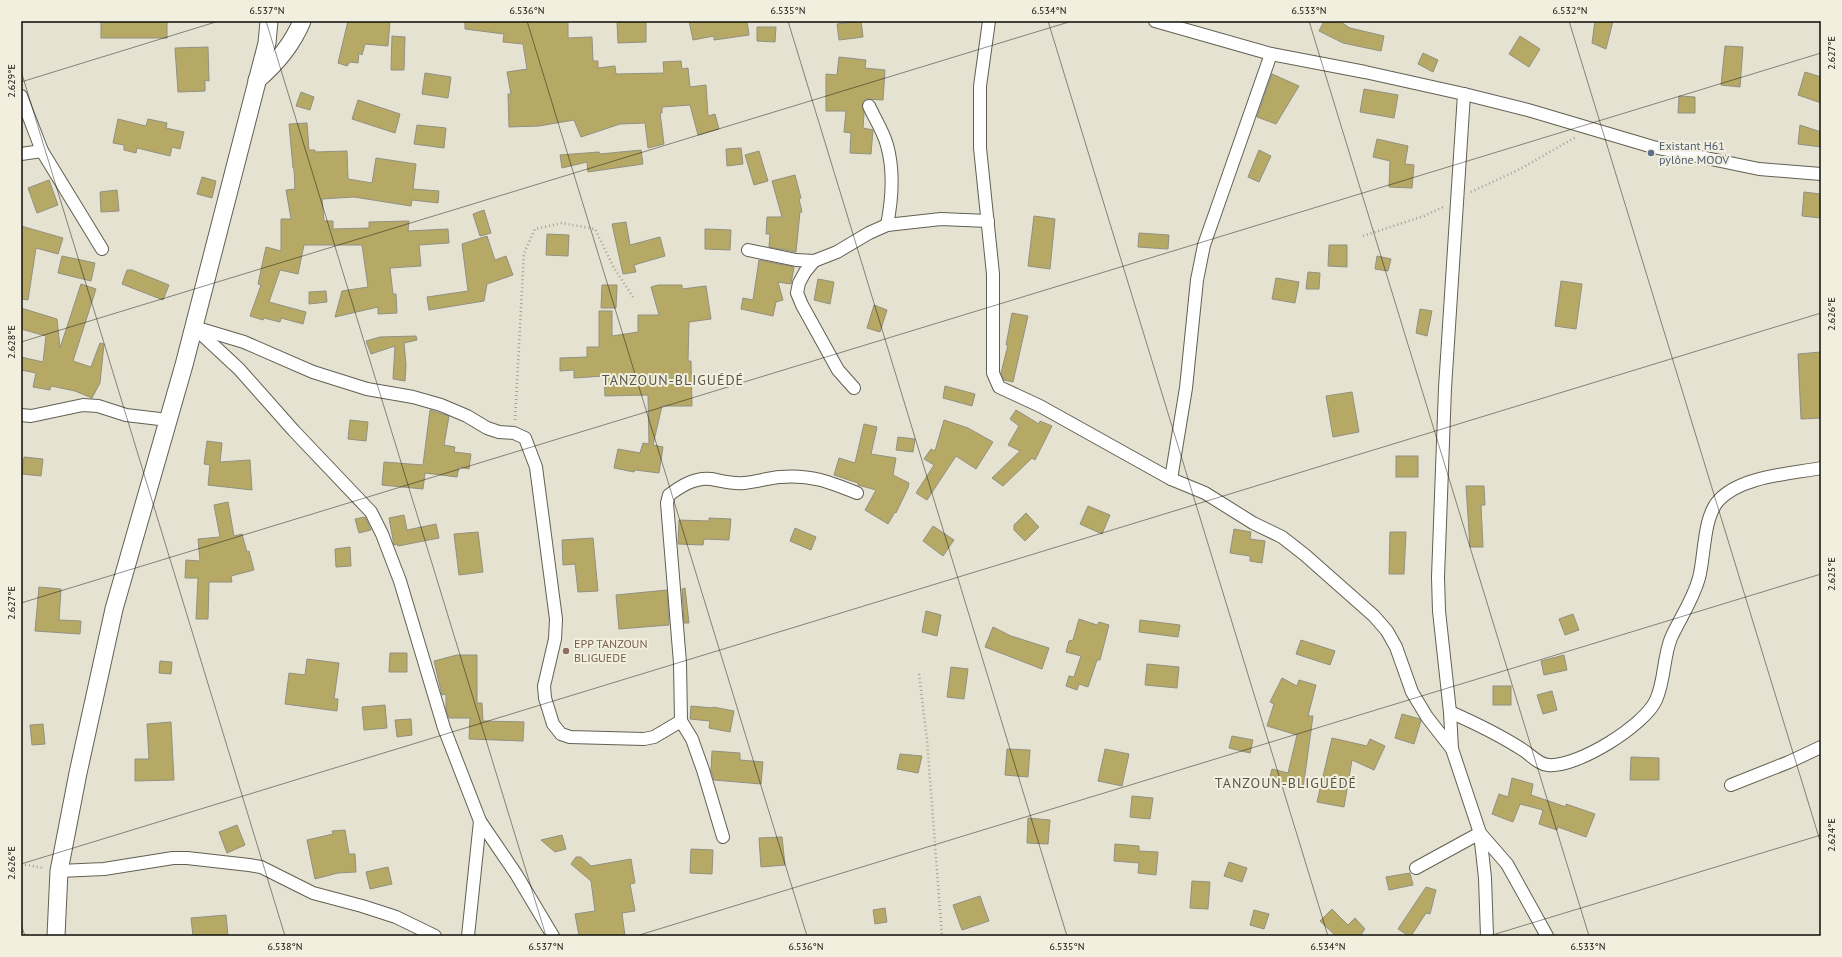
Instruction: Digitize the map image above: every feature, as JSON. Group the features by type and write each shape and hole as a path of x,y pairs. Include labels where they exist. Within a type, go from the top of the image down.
{"main road":[{"path":"56,936 59,871 83,750 114,609 194,327 267,43 269,21"},
{"path":"257,80 272,67 294,40 302,21"}],"street":[{"path":"988,21 980,86 980,122 982,178 988,221 993,288 993,373 999,387 1047,410 1171,478 1204,493 1252,523 1282,537 1331,576 1374,616 1387,631 1396,648 1412,692 1427,717 1452,749"},
{"path":"1155,21 1271,54 1365,72 1528,110 1591,130 1653,147 1758,169 1821,174"},
{"path":"1171,478 1186,388 1197,280 1204,245 1271,54"},
{"path":"1464,94 1458,200 1444,388 1439,538 1439,611 1450,712 1452,749 1480,833 1485,878 1487,936"},
{"path":"21,96 42,151 102,249"},
{"path":"869,106 881,131 890,158 890,208 887,224"},
{"path":"21,154 42,151"},
{"path":"748,250 796,260 814,261 837,252 868,233 887,224 941,219 988,221"},
{"path":"814,261 805,272 799,283 797,293 802,305 838,370 854,388"},
{"path":"194,327 244,342 320,374 367,389 413,397 441,405 467,416 487,428 499,432 514,433 525,438 531,449 536,468 543,511 556,619 555,639 544,686 549,713 553,724 561,734 570,737 644,739 654,737 681,721"},
{"path":"194,327 239,369 294,431 371,512 382,534 400,581 444,728 480,821 516,874 553,936"},
{"path":"21,415 31,416 83,405 98,406 126,415 168,420"},
{"path":"1450,712 1494,732 1523,750 1540,763 1548,765 1559,764 1577,758 1615,740 1652,707 1656,699 1671,637 1688,607 1699,578 1710,513 1718,500 1731,490 1749,482 1821,468"},
{"path":"723,837 692,739 681,721 680,663 667,503 669,495 686,484 695,481 709,479 744,484 782,477 824,480 857,493"},
{"path":"1731,785 1821,748"},
{"path":"468,936 480,821"},
{"path":"1416,868 1480,833"},
{"path":"1480,833 1507,864 1546,936"},
{"path":"59,871 104,869 173,858 187,858 261,867 313,893 396,917 435,936"}],"path":[{"path":"1363,236 1424,216 1458,200 1476,188 1520,169 1591,130"},
{"path":"514,433 524,253 535,229 562,223 595,229 614,268 633,297"},
{"path":"919,674 927,740 942,936"},
{"path":"21,864 59,871"}],"building":[{"path":"101,21 167,21 167,38 101,38"},
{"path":"348,21 390,21 388,46 365,44 362,55 359,53 358,63 350,62 347,66 338,63"},
{"path":"465,21 568,21 568,38 592,37 593,61 598,61 598,68 615,66 616,74 664,73 663,62 681,61 682,69 688,68 690,87 706,85 708,116 715,114 719,129 698,135 690,105 662,107 662,113 660,113 664,144 648,148 645,123 620,124 581,137 574,120 539,126 509,127 508,94 511,94 507,72 527,69 523,44 503,42 504,34 465,29"},
{"path":"617,21 646,21 646,42 618,43"},
{"path":"689,21 747,21 749,35 714,40 714,36 693,40"},
{"path":"861,21 863,37 839,40 837,24"},
{"path":"1324,21 1339,21 1350,28 1384,36 1381,51 1343,43 1319,31"},
{"path":"1595,21 1613,21 1606,49 1592,43"},
{"path":"757,27 776,27 775,42 757,41"},
{"path":"392,36 405,37 404,70 391,70"},
{"path":"1520,36 1540,49 1529,67 1509,54"},
{"path":"1725,46 1743,47 1740,87 1721,85"},
{"path":"208,47 209,81 205,80 205,91 178,92 175,48"},
{"path":"1423,53 1438,60 1433,72 1418,64"},
{"path":"839,57 866,60 865,68 885,70 883,100 866,99 862,105 864,113 863,128 873,130 871,154 850,153 851,133 844,132 846,111 826,111 826,74 837,75"},
{"path":"1805,72 1821,77 1821,103 1798,95"},
{"path":"425,73 451,77 448,98 422,94"},
{"path":"1272,74 1299,86 1276,124 1257,117"},
{"path":"1364,89 1398,95 1394,118 1360,112"},
{"path":"301,92 314,97 310,110 296,106"},
{"path":"1679,96 1695,97 1695,113 1678,113"},
{"path":"358,100 400,114 395,133 352,119"},
{"path":"118,119 146,126 148,119 167,123 166,128 184,132 180,149 172,147 170,156 137,148 136,153 124,150 124,145 113,143"},
{"path":"307,123 309,150 315,150 315,152 347,151 348,179 372,183 376,158 416,164 413,189 439,191 438,203 412,200 411,206 354,197 322,199 324,221 333,221 333,229 369,228 369,222 409,221 408,231 448,229 449,243 419,245 421,266 390,268 393,294 396,294 397,313 378,314 378,307 335,317 342,291 368,287 362,245 304,245 298,274 280,270 269,302 306,312 303,324 281,318 280,322 264,318 263,320 250,316 261,285 258,284 266,247 281,251 281,219 291,219 286,190 295,189 289,124"},
{"path":"417,125 446,128 444,148 414,144"},
{"path":"1800,125 1821,132 1821,147 1798,144"},
{"path":"1377,139 1408,146 1405,164 1414,165 1412,188 1389,187 1390,161 1373,157"},
{"path":"741,148 743,164 727,166 726,149"},
{"path":"641,150 643,164 588,172 587,162 562,168 560,155 599,152 600,154"},
{"path":"1259,150 1271,156 1259,182 1248,177"},
{"path":"759,151 768,181 754,185 745,155"},
{"path":"795,175 801,198 799,199 802,212 800,212 796,252 769,247 770,234 766,234 767,217 782,217 772,181"},
{"path":"202,177 216,181 212,198 197,194"},
{"path":"49,180 58,205 37,213 28,188"},
{"path":"117,190 119,211 101,212 100,192"},
{"path":"1804,192 1821,194 1821,218 1802,216"},
{"path":"484,210 491,233 480,236 473,214"},
{"path":"1034,216 1055,219 1050,269 1028,266"},
{"path":"626,222 630,245 660,237 665,256 634,265 636,272 623,274 612,224"},
{"path":"21,226 63,238 58,254 36,248 28,300 21,299"},
{"path":"705,229 731,230 730,250 705,249"},
{"path":"1139,233 1169,235 1168,249 1138,247"},
{"path":"547,234 569,235 568,256 546,255"},
{"path":"487,236 495,260 506,256 513,275 487,284 484,301 429,310 427,297 468,291 462,244"},
{"path":"1329,245 1347,245 1347,267 1328,266"},
{"path":"62,256 95,263 91,281 58,273"},
{"path":"1377,256 1391,259 1388,271 1375,269"},
{"path":"759,260 794,267 791,284 778,282 783,300 776,302 773,316 741,309 743,298 753,300"},
{"path":"127,270 132,270 169,285 163,300 122,284"},
{"path":"1308,272 1320,273 1319,289 1306,289"},
{"path":"1276,278 1299,282 1295,303 1272,299"},
{"path":"818,279 834,282 830,304 814,300"},
{"path":"1561,281 1582,284 1576,329 1555,326"},
{"path":"81,284 96,289 73,361 91,367 100,343 104,344 100,383 92,398 75,391 51,386 50,390 33,387 36,373 21,370 21,357 43,362 46,336 21,329 21,308 57,319 60,348"},
{"path":"602,285 617,285 616,308 601,308"},
{"path":"658,285 682,285 682,289 706,286 711,319 689,322 688,361 691,361 692,406 662,406 653,445 663,447 659,473 635,470 634,472 614,468 618,449 640,453 643,443 649,444 648,395 605,396 604,376 574,378 574,370 560,371 560,358 587,357 587,347 599,347 599,311 612,311 612,336 638,332 638,315 659,315 651,287"},
{"path":"326,291 327,302 309,304 309,292"},
{"path":"874,305 887,310 880,332 867,328"},
{"path":"1420,309 1432,311 1427,336 1416,333"},
{"path":"1012,313 1028,316 1013,382 1004,380 1001,373 1008,345 1006,345"},
{"path":"416,336 417,340 404,343 406,365 405,381 393,379 395,346 371,354 366,341 380,337"},
{"path":"1821,352 1821,418 1801,419 1798,354"},
{"path":"945,386 975,394 972,406 943,398"},
{"path":"1352,392 1359,432 1333,437 1326,396"},
{"path":"430,410 449,416 444,445 455,447 454,452 471,454 469,469 459,467 457,477 425,473 423,489 382,485 384,462 423,465"},
{"path":"1016,410 1039,424 1040,421 1052,426 1035,460 1032,458 1003,486 992,478 1020,451 1008,445 1019,426 1010,419"},
{"path":"350,420 368,422 366,441 348,439"},
{"path":"944,420 968,428 993,442 976,469 956,456 927,500 916,493 934,465 924,459 931,449 935,451"},
{"path":"864,424 877,427 871,454 896,458 893,475 909,483 896,513 895,512 888,524 865,510 876,490 858,485 858,483 834,475 839,458 855,463"},
{"path":"898,437 915,439 913,452 896,450"},
{"path":"207,441 222,443 220,462 250,460 252,490 208,485 210,465 204,464"},
{"path":"1396,456 1418,456 1418,477 1396,477"},
{"path":"24,457 43,459 41,476 22,474"},
{"path":"1466,486 1484,486 1485,505 1481,505 1483,547 1470,547"},
{"path":"228,502 234,536 242,534 247,552 249,551 254,570 231,576 232,582 209,582 208,619 196,619 198,578 185,578 186,560 200,561 198,539 220,537 214,505"},
{"path":"1088,506 1110,515 1102,534 1080,524"},
{"path":"1026,513 1039,527 1025,541 1014,530 1014,525"},
{"path":"404,515 407,530 436,524 439,538 398,546 397,544 394,545 389,518"},
{"path":"365,517 371,530 359,533 355,519"},
{"path":"709,518 731,519 729,540 704,539 703,545 678,544 679,520 709,521"},
{"path":"933,526 954,540 943,556 923,541"},
{"path":"795,528 816,537 811,550 790,541"},
{"path":"1234,529 1251,532 1250,539 1265,541 1262,563 1250,561 1250,556 1230,553"},
{"path":"478,532 483,572 459,575 454,534"},
{"path":"1390,532 1406,532 1404,574 1389,574"},
{"path":"593,538 598,591 578,592 575,564 563,565 562,540"},
{"path":"350,547 351,566 336,567 335,549"},
{"path":"39,587 61,589 59,620 81,621 80,634 35,631"},
{"path":"685,588 689,623 684,623 682,589"},
{"path":"667,590 669,625 619,629 616,595"},
{"path":"926,611 941,615 937,636 922,632"},
{"path":"1573,614 1579,630 1565,635 1559,619"},
{"path":"1079,619 1097,625 1099,622 1109,625 1100,660 1097,660 1088,687 1079,684 1077,690 1066,686 1069,676 1074,677 1081,656 1066,652 1069,641 1073,640"},
{"path":"1140,620 1180,625 1178,637 1139,632"},
{"path":"993,627 1011,636 1049,648 1042,669 985,647"},
{"path":"1301,640 1335,651 1330,665 1296,654"},
{"path":"390,653 407,653 407,672 389,672"},
{"path":"457,655 477,655 477,703 482,703 483,721 524,722 523,741 469,739 470,718 449,718 446,710 446,694 442,695 434,661"},
{"path":"1564,655 1567,670 1544,675 1541,661"},
{"path":"307,659 339,663 334,699 338,699 337,711 285,704 289,673 305,675"},
{"path":"160,661 172,662 171,674 159,673"},
{"path":"1147,664 1179,667 1177,688 1145,685"},
{"path":"951,667 968,669 964,699 947,697"},
{"path":"1282,678 1297,686 1299,680 1316,685 1308,716 1313,716 1303,789 1269,780 1272,769 1288,773 1297,735 1267,726 1274,704 1270,702"},
{"path":"1493,686 1511,686 1511,705 1493,705"},
{"path":"1552,691 1557,710 1543,714 1537,695"},
{"path":"385,705 387,728 364,730 362,707"},
{"path":"691,706 713,707 734,711 730,732 709,728 710,721 690,719"},
{"path":"1402,714 1420,719 1421,721 1414,744 1395,738"},
{"path":"411,719 412,735 397,737 395,720"},
{"path":"171,722 174,780 135,781 135,759 149,759 147,724"},
{"path":"43,724 45,744 32,745 30,725"},
{"path":"1232,736 1253,740 1250,753 1229,748"},
{"path":"1332,738 1367,746 1370,739 1385,746 1374,770 1352,760 1344,807 1317,802"},
{"path":"1007,749 1030,750 1028,777 1005,775"},
{"path":"1105,749 1129,754 1122,786 1098,781"},
{"path":"712,751 740,753 740,760 763,762 761,784 714,780 711,770"},
{"path":"900,754 922,756 918,773 897,769"},
{"path":"1631,757 1659,758 1659,780 1630,780"},
{"path":"1512,778 1533,784 1531,795 1566,807 1566,804 1595,814 1586,837 1558,827 1557,830 1539,824 1543,810 1520,804 1513,822 1492,814 1499,794 1508,797"},
{"path":"1132,796 1153,798 1150,819 1130,817"},
{"path":"1028,818 1050,820 1048,844 1027,843"},
{"path":"237,825 245,845 227,853 219,832"},
{"path":"345,830 349,854 355,854 356,872 338,873 315,879 307,840 333,834 332,831"},
{"path":"562,835 566,849 555,852 541,840"},
{"path":"782,837 785,865 761,867 759,838"},
{"path":"1115,844 1139,846 1139,851 1158,852 1156,875 1138,873 1139,863 1114,861"},
{"path":"691,849 713,850 712,874 690,873"},
{"path":"576,857 581,857 591,866 631,859 635,883 630,884 635,911 622,913 625,936 579,936 575,914 595,911 591,881 571,864"},
{"path":"1229,862 1247,868 1242,882 1224,876"},
{"path":"388,867 392,884 370,889 366,872"},
{"path":"1410,873 1413,885 1389,890 1386,877"},
{"path":"1192,881 1210,882 1208,909 1190,908"},
{"path":"1426,887 1436,890 1430,914 1426,913 1411,936 1409,936 1398,929"},
{"path":"980,896 989,921 962,930 953,905"},
{"path":"885,908 887,922 875,924 873,910"},
{"path":"1332,909 1348,925 1355,918 1365,929 1360,936 1336,936 1320,921"},
{"path":"1254,910 1269,914 1264,929 1250,925"},
{"path":"226,915 228,936 193,936 191,918"}],"place":[{"name":"Existant H61 pylône MOOV","path":"1651,153"},
{"name":"EPP TANZOUN BLIGUEDE","path":"566,651"}],"district":[{"name":"TANZOUN-BLIGUÉDÉ","path":"673,380"},
{"name":"TANZOUN-BLIGUÉDÉ","path":"1286,783"}]}
